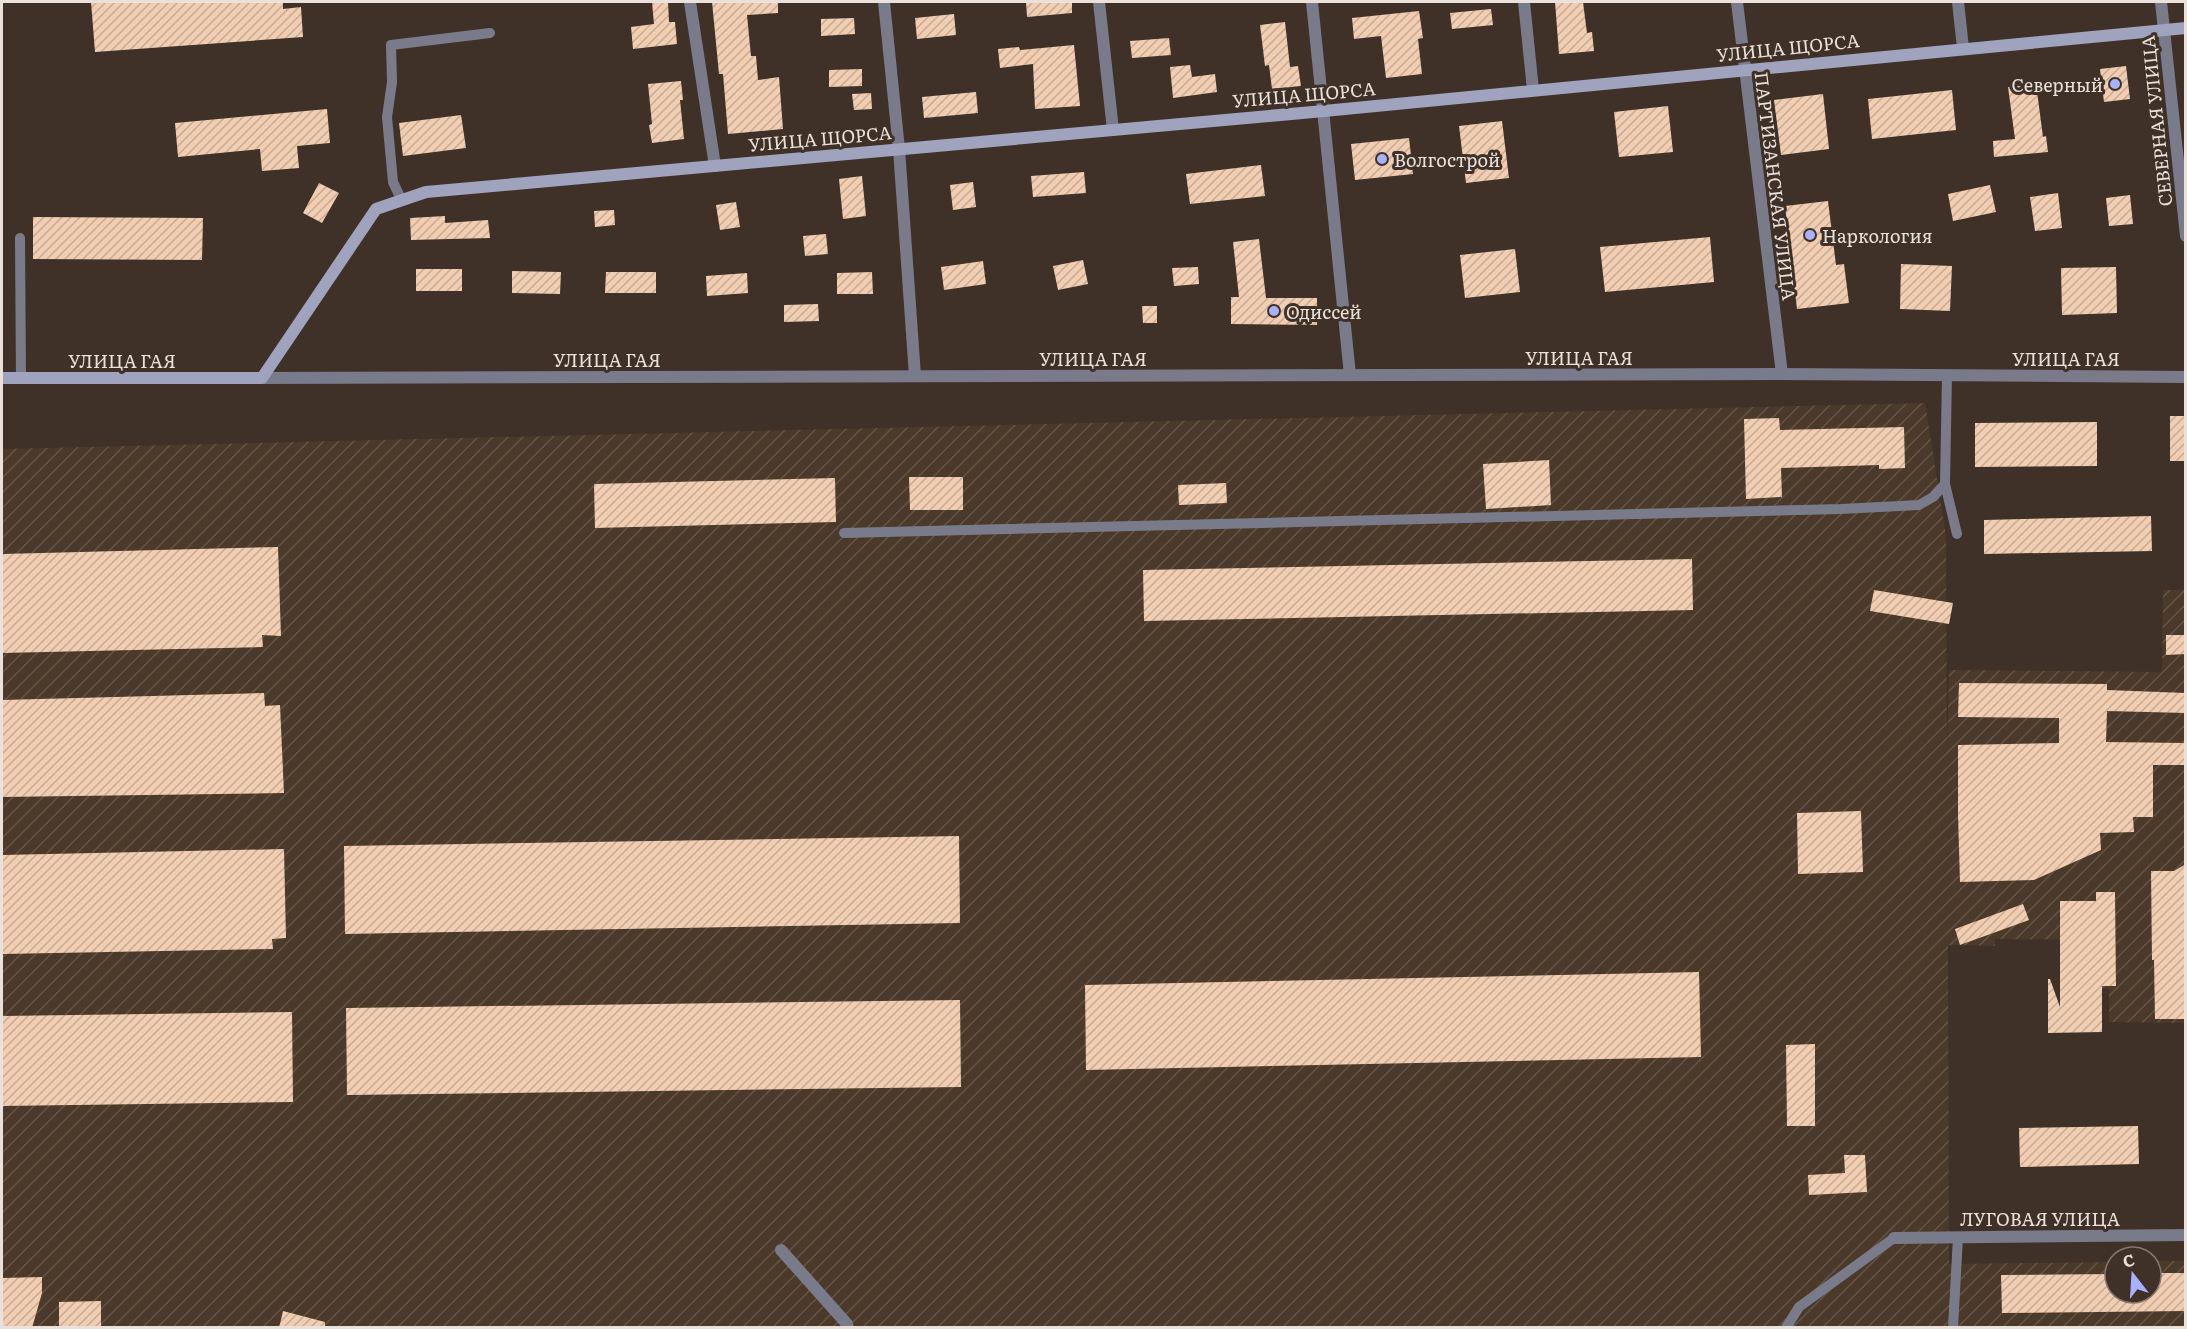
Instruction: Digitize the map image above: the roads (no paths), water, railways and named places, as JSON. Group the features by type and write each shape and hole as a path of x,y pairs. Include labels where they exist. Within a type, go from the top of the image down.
{"main road":[{"name":"УЛИЦА ЩОРСА","path":"262,378 376,209 426,192 1324,111 2186,28"},
{"name":"УЛИЦА ГАЯ","path":"2,378 262,378"}],"street":[{"path":"690,2 715,166"},
{"path":"884,2 915,376"},
{"path":"1099,2 1113,130"},
{"path":"1312,2 1350,375"},
{"path":"1524,2 1533,90"},
{"name":"ПАРТИЗАНСКАЯ УЛИЦА","path":"1737,2 1782,374"},
{"path":"1958,2 1963,48"},
{"name":"СЕВЕРНАЯ УЛИЦА","path":"2162,2 2186,237"},
{"name":"УЛИЦА ГАЯ","path":"262,378 1782,374 2186,377"},
{"name":"ЛУГОВАЯ УЛИЦА","path":"1894,1238 2186,1235"},
{"path":"781,1250 847,1324 848,1328"}],"lane":[{"path":"402,201 393,182 387,117 392,82 391,45 490,33"},
{"path":"20,238 21,378"},
{"path":"1947,375 1945,484 1957,534"},
{"path":"844,533 1841,509 1919,505 1934,497 1945,484"},
{"path":"1953,1328 1958,1237"},
{"path":"1786,1328 1799,1307 1894,1238"}],"place":[{"name":"Северный","path":"2115,84"},
{"name":"Волгострой","path":"1382,159"},
{"name":"Наркология","path":"1810,235"},
{"name":"Одиссей","path":"1274,311"}]}
